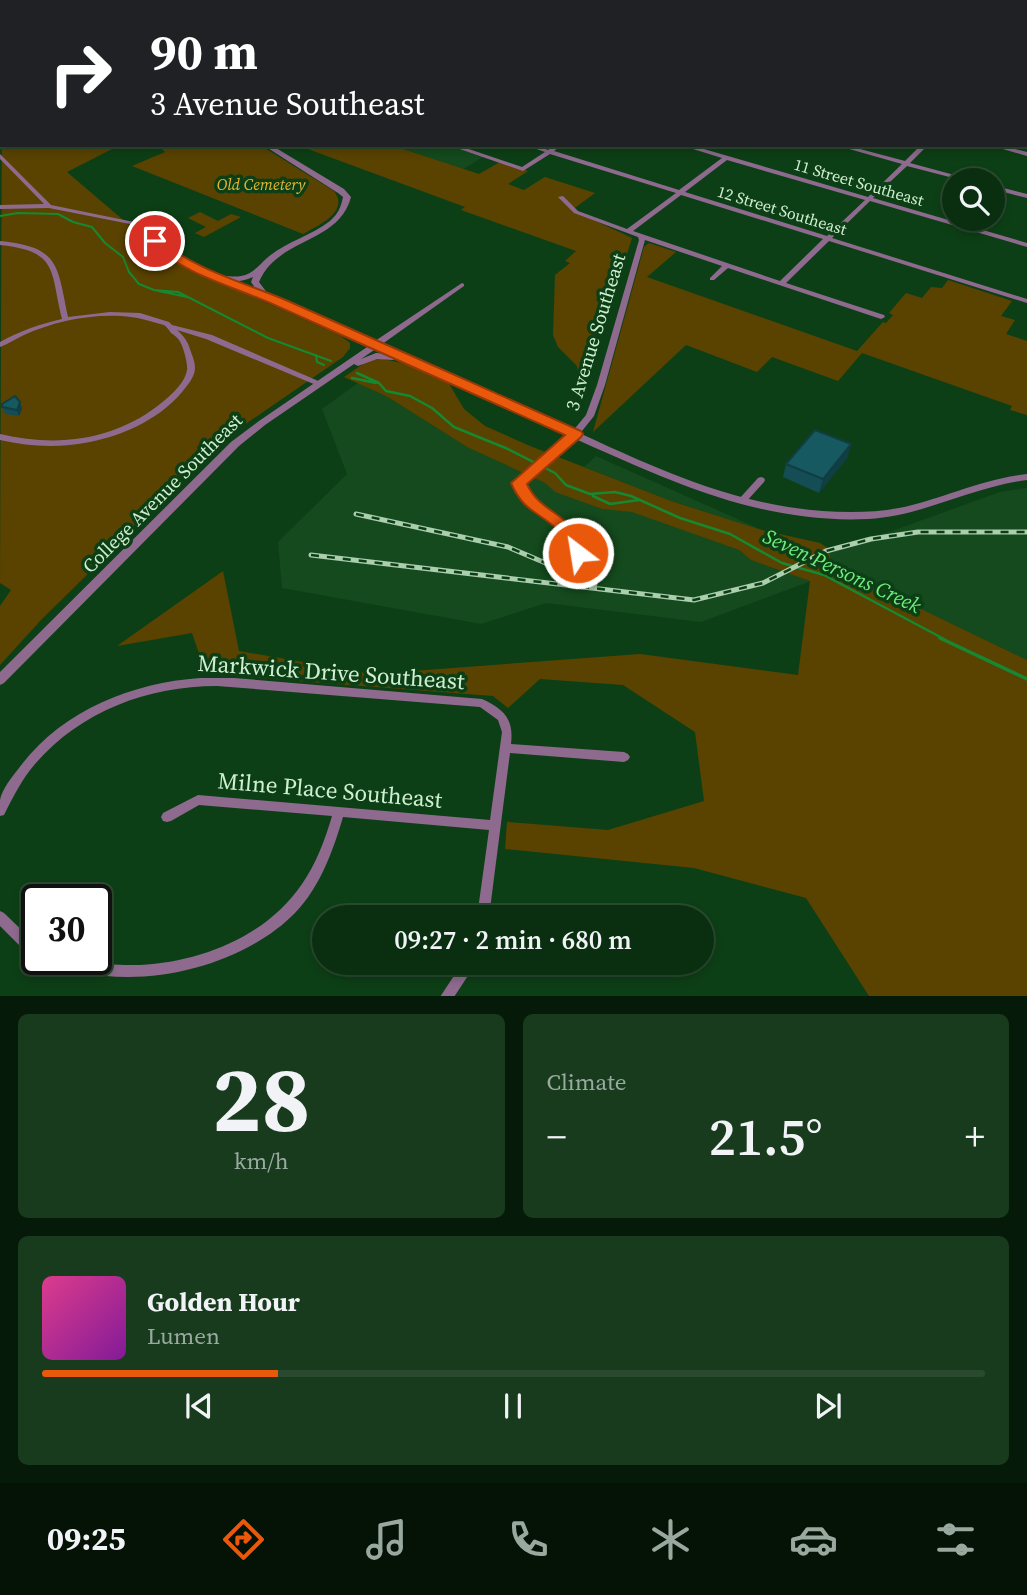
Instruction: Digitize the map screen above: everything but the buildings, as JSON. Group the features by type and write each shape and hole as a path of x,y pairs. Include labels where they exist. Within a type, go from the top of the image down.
{"street":[{"path":"218,278 242,279 257,272 271,258 343,213 348,197 269,147"},
{"path":"457,147 523,169 556,147"},
{"name":"12 Street Southeast","path":"534,147 1027,300"},
{"name":"11 Street Southeast","path":"690,147 1027,245"},
{"path":"845,147 942,173"},
{"path":"782,283 923,147"},
{"path":"1000,147 1027,154"},
{"path":"0,156 49,206"},
{"name":"3 Avenue Southeast","path":"628,232 726,158"},
{"path":"1005,190 1027,196"},
{"path":"561,197 576,212 628,232 881,317"},
{"path":"32,204 42,199"},
{"path":"0,207 32,204 49,206 132,223 173,257 218,278 273,299 697,486 742,501 802,513 880,514 907,510 979,486 1027,477"},
{"name":"3 Avenue Southeast","path":"578,553 574,540 564,527 526,499 519,483 575,434 590,416 642,240 640,235"},
{"path":"0,243 27,246 47,255 53,263 65,318"},
{"path":"712,279 727,265"},
{"path":"257,272 256,285 265,296 273,299"},
{"path":"375,345 462,285"},
{"path":"0,345 34,327 65,318 122,314 148,318 209,337 322,381 372,357 388,356 416,363"},
{"path":"0,437 33,443 69,442 105,435 137,423 164,406 183,388 192,369 190,351 183,337 169,326"},
{"path":"341,330 354,341 355,348 341,368"},
{"path":"190,351 195,342 209,337"},
{"name":"College Avenue Southeast","path":"0,680 235,444 375,345"},
{"path":"742,501 761,480"},
{"name":"College Avenue Southeast","path":"0,690 52,630"},
{"name":"Markwick Drive Southeast","path":"0,811 14,785 35,757 75,723 124,697 185,682 219,682 482,703 495,710 507,724 484,905"},
{"path":"504,748 624,757"},
{"name":"Milne Place Southeast","path":"167,817 198,800 494,825"},
{"path":"123,984 159,980 196,971 224,959 258,938 291,909 309,887 331,842 339,812"},
{"path":"0,917 23,949 48,967 74,978"},
{"path":"446,996 461,975"}],"shaded area":[{"path":"397,147 453,147 483,157 463,169"},
{"path":"358,383 386,396 467,447 545,483 556,492 602,509 632,511 739,550 751,560 811,581 701,622 546,603 481,624 282,588 278,542 347,474 322,409"},
{"path":"596,456 762,530 671,501 584,467"},
{"path":"1027,488 1027,660 832,566 829,550 889,532 1000,492"}],"green space":[{"path":"2,147 116,147 67,172 170,260 341,336 350,343 350,348 343,357 228,436 41,620 0,665 0,606 11,590 0,583"},
{"name":"Old Cemetery","path":"160,147 263,147 334,191 338,205 324,222 303,234 132,166 165,152"},
{"path":"302,147 397,147 479,174 500,162 528,171 508,184 524,190 545,177 595,193 572,210 632,238 579,408 577,366 558,347 553,335 555,275 570,263 565,261 576,251 461,210 465,207"},
{"path":"200,212 218,221 231,214 241,217 204,237 195,233 206,227 188,218"},
{"path":"649,243 676,252 647,277 857,351 883,322 886,323 893,315 889,313 906,293 922,298 931,287 942,288 948,280 1012,301 1001,316 1015,320 1006,334 1027,341 1027,415 1010,410 1012,406 862,353 838,381 772,357 757,372 686,345 593,432 644,247"},
{"path":"379,358 406,364 448,382 464,409 485,426 530,446 671,501 762,530 820,543 829,549 832,566 1027,660 1027,996 869,996 806,898 694,868 505,849 507,822 608,830 704,801 695,732 623,685 540,679 508,708 493,696 206,674 192,633 117,646 223,571 239,651 372,674 640,654 798,675 810,581 751,560 739,550 632,512 602,509 555,492 545,483 467,447 386,396 344,377 369,360"}],"waterway":[{"name":"Seven Persons Creek","path":"0,216 18,213 58,214 73,222 92,227 105,243 123,257 129,272 139,284 154,290"},
{"name":"Seven Persons Creek","path":"154,290 178,292 268,338 316,356"},
{"name":"Seven Persons Creek","path":"154,290 187,297"},
{"name":"Seven Persons Creek","path":"316,356 331,361"},
{"name":"Seven Persons Creek","path":"316,356 317,362 324,365"},
{"name":"Seven Persons Creek","path":"357,373 379,383 386,391 410,396 432,408 454,427 508,449 555,473 566,485 590,494 615,492 631,496 680,518 730,534 782,563 824,575 944,639"},
{"name":"Seven Persons Creek","path":"352,378 376,383"},
{"name":"Seven Persons Creek","path":"593,496 610,504 639,500"},
{"name":"Seven Persons Creek","path":"940,638 1027,679"}],"railway":[{"path":"356,514 508,547 595,584"},
{"path":"311,555 694,600 763,583 826,551 871,539 918,532 1027,532"}],"route":[{"path":"155,241 173,257 197,269 273,299 575,434 519,483 526,499 564,527 574,540 578,553"}]}
